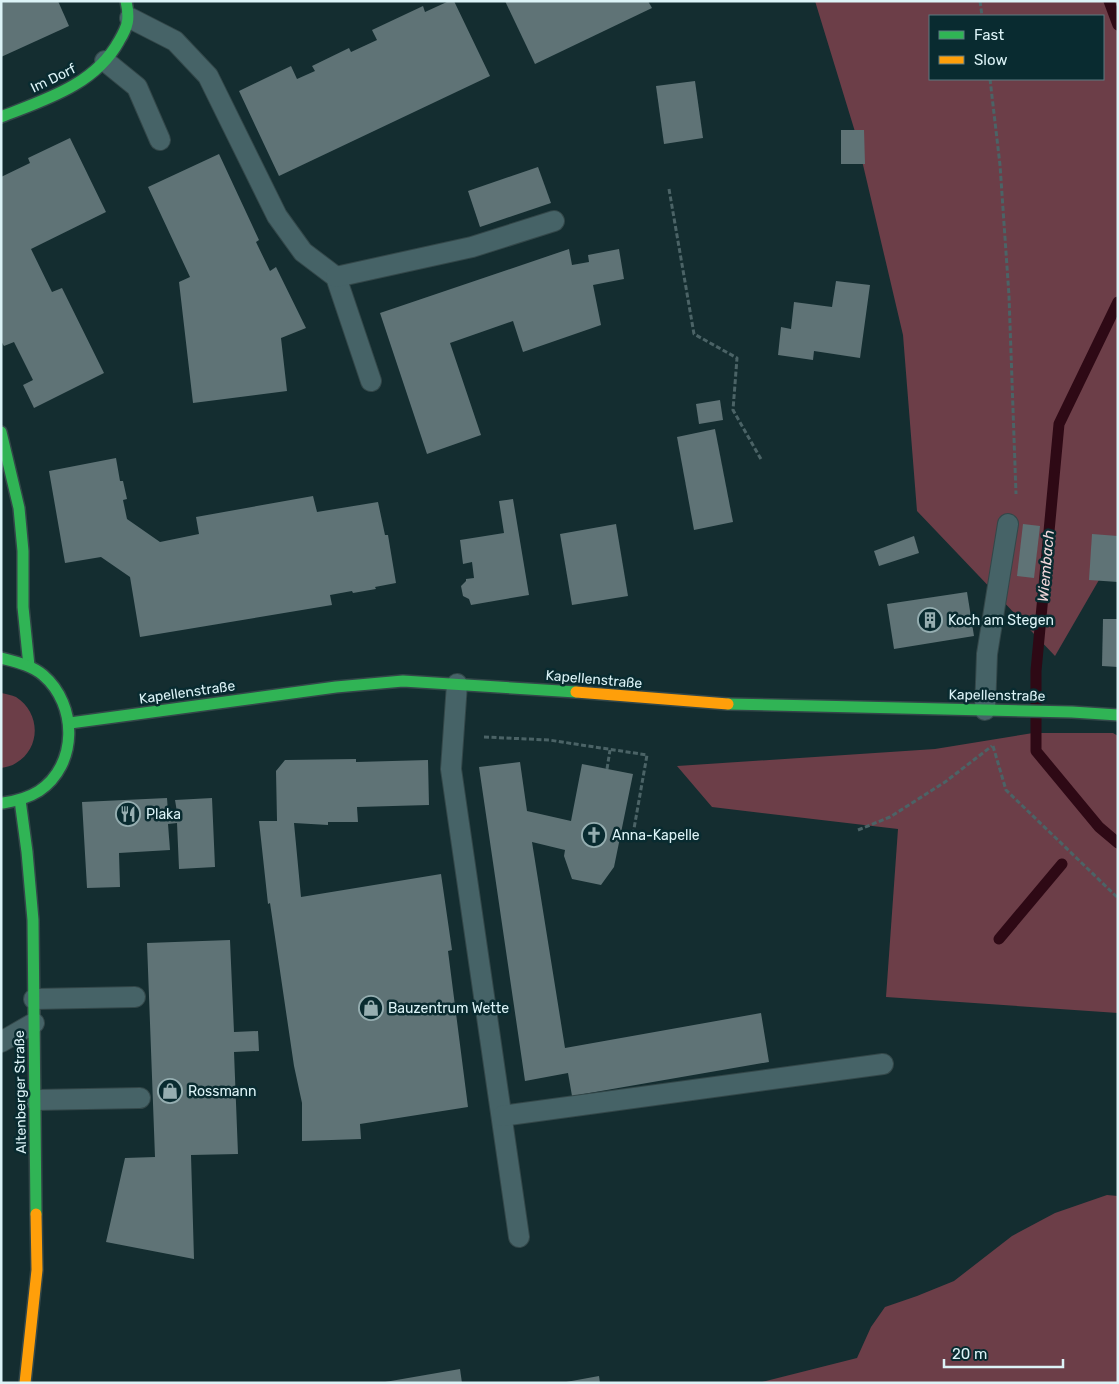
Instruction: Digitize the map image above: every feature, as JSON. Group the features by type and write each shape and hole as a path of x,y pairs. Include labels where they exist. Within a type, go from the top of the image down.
{"main road":[{"name":"Im Dorf","path":"1,118 67,90 88,78 120,42 128,10"},
{"path":"1,432 19,508 24,551 24,607 29,666"},
{"path":"1,658 29,666 40,672 55,686 65,704 70,723 68,748 58,771 42,789 20,800 1,803"},
{"name":"Kapellenstraße","path":"70,723 336,687 402,681 732,704 1072,712 1118,715"},
{"name":"Altenberger Straße","path":"20,800 33,920 37,1270 25,1383"}],"lane":[{"path":"128,10 175,41 208,76 277,216 303,252 336,277 371,381"},
{"path":"105,61 137,87 160,140"},
{"path":"336,277 472,247 554,221"},
{"path":"992,710 987,654 1008,524"},
{"path":"457,684 451,769 519,1237"},
{"path":"34,999 136,997"},
{"path":"1,1042 34,1023"},
{"path":"502,1116 883,1064"},
{"path":"35,1100 140,1098"}],"path":[{"path":"980,1 982,15"},
{"path":"990,80 1000,165 1009,296 1018,491 1008,524"},
{"path":"669,189 694,334 737,358 733,410 762,461"},
{"path":"992,710 993,746 1006,790 1118,898"},
{"path":"453,737 549,740 647,755 632,840"},
{"path":"858,830 890,818 945,782 993,746"},
{"path":"607,769 610,750"}],"shaded area":[{"path":"815,1 1118,1 1118,547 1055,656 917,511 903,335 856,135"},
{"path":"1,693 16,697 24,704 34,721 35,730 34,740 24,757 13,765 1,768"},
{"path":"1033,733 1113,733 1118,736 1118,1013 886,997 898,829 712,807 677,766 935,749"},
{"path":"1107,1195 1118,1196 1118,1383 758,1383 857,1358 871,1327 885,1307 954,1281 1012,1236 1055,1213"}],"building":[{"path":"1,1 58,1 69,26 1,57"},
{"path":"449,1 454,1 490,76 279,176 239,91 291,66 297,79 315,71 312,66 349,48 351,52 377,40 372,30 423,6 425,12"},
{"path":"505,1 648,1 652,8 535,64"},
{"path":"695,81 703,138 664,144 656,86"},
{"path":"841,130 864,130 865,164 841,164"},
{"path":"70,138 106,212 31,249 52,292 62,288 104,373 34,408 23,385 33,380 14,342 4,346 1,341 1,177 30,163 28,158"},
{"path":"219,154 259,240 256,242 270,271 276,267 306,328 281,338 287,391 193,403 179,282 190,277 148,187"},
{"path":"538,167 551,203 480,227 468,191"},
{"path":"569,249 572,265 589,262 588,255 619,249 624,279 593,285 601,325 523,352 513,321 450,343 481,435 427,454 380,313"},
{"path":"836,281 870,285 860,358 814,351 813,360 778,355 781,327 791,329 794,302 832,307"},
{"path":"720,400 723,420 699,424 696,404"},
{"path":"715,429 733,522 694,530 677,437"},
{"path":"116,458 120,481 123,481 127,499 123,500 127,519 160,542 199,534 196,517 313,496 317,512 378,502 385,535 388,535 396,583 375,587 376,589 330,595 332,605 140,637 130,577 101,557 65,563 49,471"},
{"path":"513,499 529,595 471,605 469,599 463,596 461,586 466,579 474,578 472,562 463,564 460,540 504,533 499,501"},
{"path":"616,524 628,596 572,605 560,534"},
{"path":"1023,524 1040,526 1034,578 1017,576"},
{"path":"1092,534 1118,536 1118,582 1089,580"},
{"path":"914,536 919,553 879,566 874,551"},
{"name":"Koch am Stegen","path":"967,592 974,636 894,649 887,604"},
{"path":"1103,619 1118,619 1118,667 1102,666"},
{"name":"Bauzentrum Wette","path":"356,759 356,762 428,760 429,805 357,807 358,822 328,822 328,825 294,823 301,897 441,874 452,950 448,951 468,1107 360,1124 361,1139 302,1141 302,1103 294,1066 270,903 268,904 259,821 277,821 276,771 285,760"},
{"path":"520,762 527,811 571,821 582,764 633,774 614,867 601,885 572,879 564,856 565,850 532,842 565,1048 761,1013 769,1062 572,1096 568,1073 525,1081 479,767"},
{"path":"167,798 168,812 177,812 175,800 212,798 215,867 179,869 177,823 168,824 170,850 119,853 120,887 87,888 82,802"},
{"path":"230,940 234,1032 258,1031 259,1051 234,1052 238,1154 191,1155 194,1259 106,1242 125,1158 155,1157 147,943"},
{"path":"460,1369 462,1383 385,1383 385,1382"},
{"path":"599,1376 600,1383 566,1383 566,1382"}],"waterway":[{"name":"Wiembach","path":"1109,1 1118,25"},
{"name":"Wiembach","path":"1118,302 1059,424 1036,671 1036,751 1099,827 1118,843"},
{"path":"999,939 1062,864"}],"traffic: fast":[{"path":"1,117 67,89 96,69 109,56 124,31 128,18 126,1"},
{"path":"1,432 19,508 23,551 23,607 29,666"},
{"path":"1,658 23,664 43,675 63,702 69,734 67,751 61,766 52,780 31,796 3,803"},
{"path":"70,723 336,687 403,681 576,692"},
{"path":"728,704 1072,712 1118,715"},
{"path":"20,800 33,920 36,1214"}],"traffic: slow":[{"path":"576,692 728,704"},
{"path":"25,1383 37,1270 36,1214"}],"place":[{"name":"Koch am Stegen","path":"930,620"},
{"name":"Plaka","path":"128,814"},
{"name":"Anna-Kapelle","path":"594,835"},
{"name":"Bauzentrum Wette","path":"371,1008"},
{"name":"Rossmann","path":"170,1091"}]}
